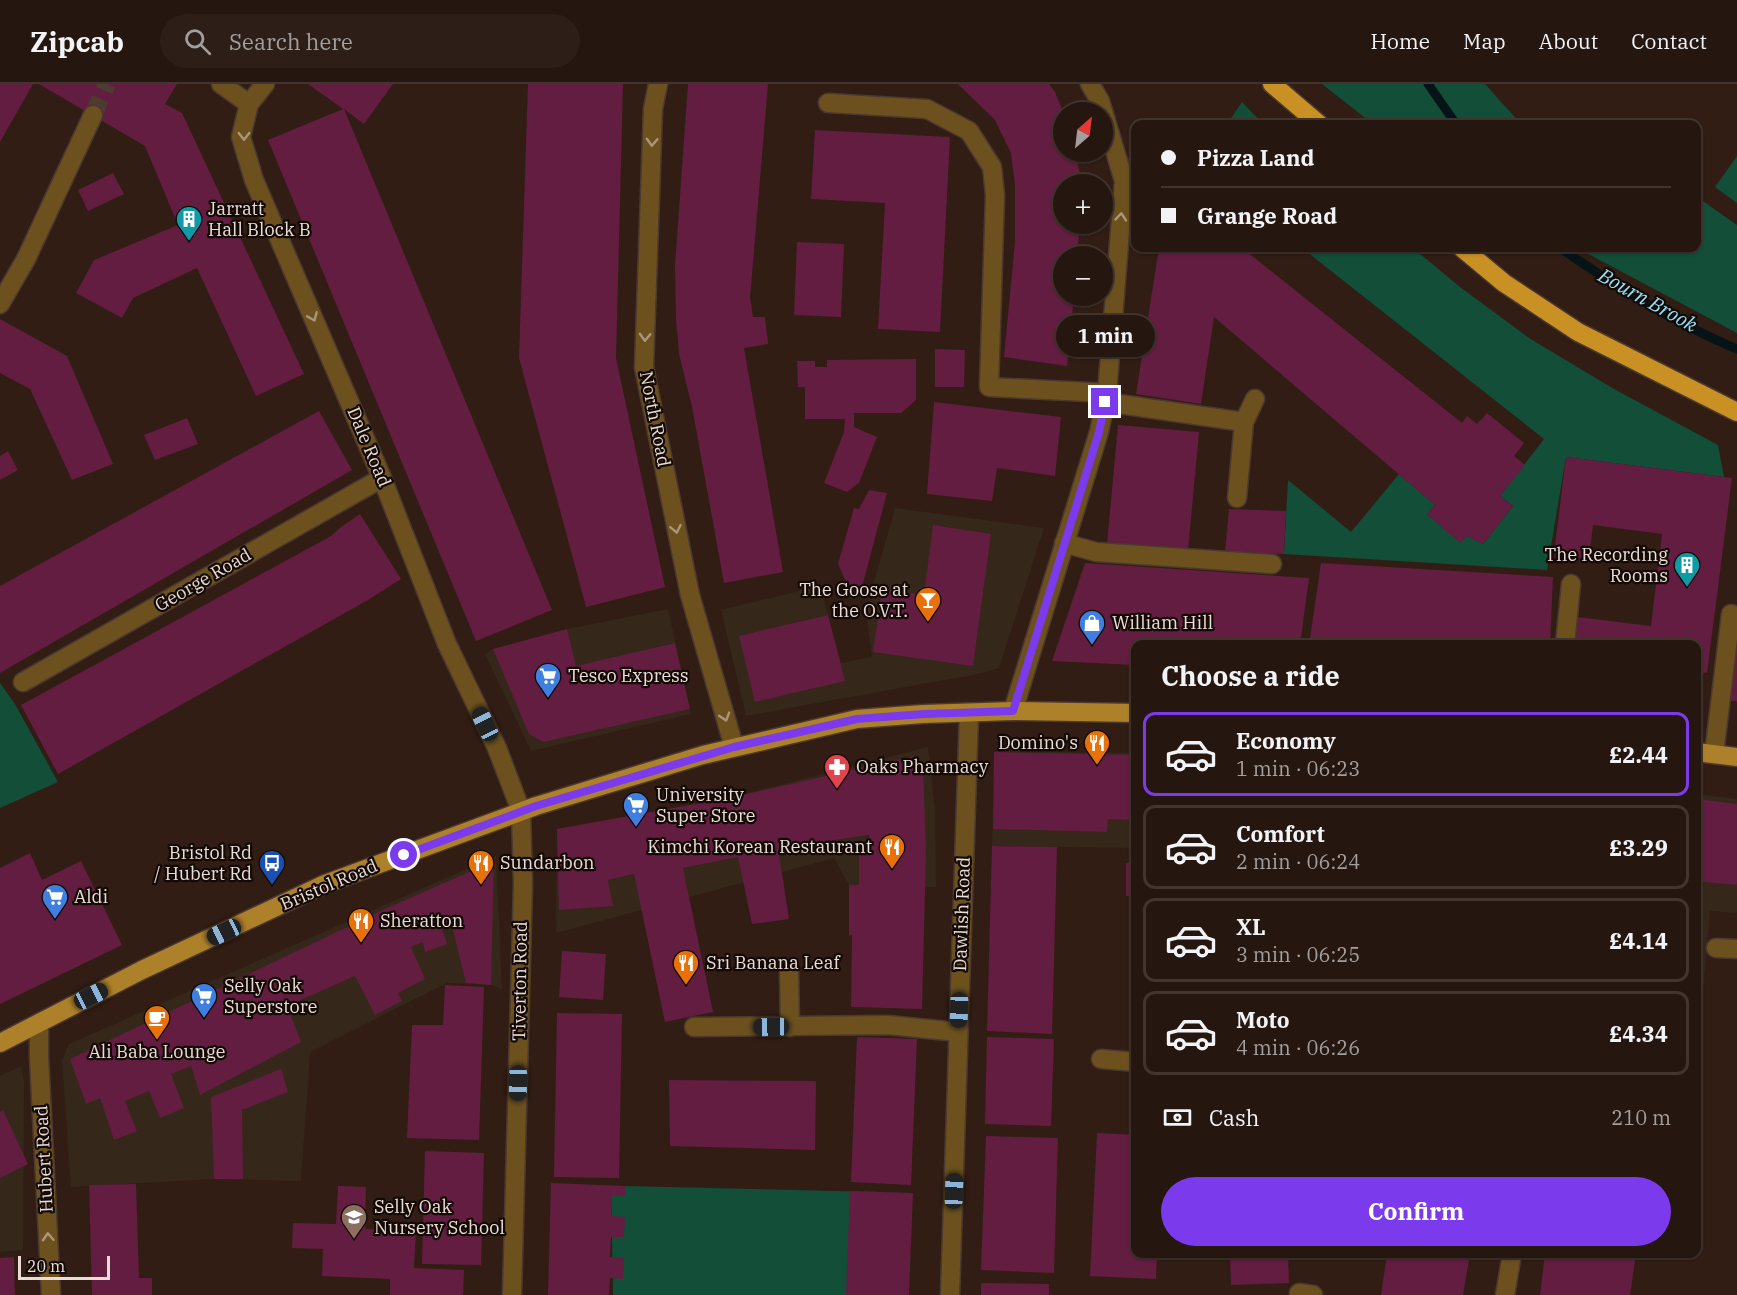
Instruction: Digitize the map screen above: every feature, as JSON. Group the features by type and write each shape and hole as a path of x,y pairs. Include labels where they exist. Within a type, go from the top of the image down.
{"highway":[{"path":"1272,84 1314,120"},
{"path":"1467,252 1504,283 1578,332 1737,412"}],"main road":[{"name":"Bristol Road","path":"0,1043 142,970 325,884 521,811 734,747 857,719 1013,711 1131,713"},
{"path":"1706,753 1737,757"}],"street":[{"path":"221,84 249,104"},
{"name":"Dale Road","path":"265,84 249,104 241,137 254,180 382,478 447,644 497,748 521,811"},
{"name":"North Road","path":"658,84 653,110 644,367 690,595 734,747"},
{"path":"1013,711 1099,432 1106,398 1124,181 1100,101 1090,84"},
{"path":"828,103 927,109 969,131 992,166 995,195 988,387 1106,398 1244,422"},
{"path":"0,304 26,259 93,115"},
{"path":"1237,498 1244,422 1255,399"},
{"name":"George Road","path":"23,682 382,478"},
{"path":"1064,543 1096,552 1272,564"},
{"path":"1566,640 1571,584"},
{"path":"1706,753 1731,614"},
{"name":"Dawlish Road","path":"950,1295 969,713"},
{"name":"Tiverton Road","path":"512,1295 523,884 521,811"},
{"path":"1716,948 1737,949"},
{"path":"789,969 790,1027"},
{"name":"Hubert Road","path":"39,1023 51,1295"},
{"path":"694,1027 888,1025 958,1032"},
{"path":"1101,1059 1131,1062"},
{"path":"1505,1295 1511,1258"},
{"path":"1299,1295 1299,1293 1313,1295"}],"shaded area":[{"path":"895,508 1044,528 999,668 978,674 746,716 721,610 820,586 841,663 872,657 866,610"},
{"path":"668,609 691,714 531,751 485,654 493,649 567,629"},
{"path":"928,747 935,810 936,887 849,885 834,858 556,933 557,829 729,798"},
{"path":"995,751 1131,753 1131,848 992,846"},
{"path":"1701,794 1737,799 1737,913 1710,911 1703,994 1701,994"},
{"path":"496,856 502,989 491,985 447,983 310,1052 301,1181 214,1179 71,1187 62,1060 69,1044"},
{"path":"21,1066 24,1081 23,1250 0,1252 0,1076"}],"green space":[{"path":"1322,84 1485,84 1517,120 1368,120"},
{"path":"1242,102 1259,120 1230,120"},
{"path":"1737,156 1737,203 1715,187"},
{"path":"1701,200 1737,225 1737,333 1585,252 1701,252"},
{"path":"1307,252 1418,252 1460,287 1529,338 1614,389 1718,445 1724,477 1566,457 1547,570 1284,554 1288,480 1351,532 1399,474 1435,505 1427,514 1460,542 1467,536 1483,544 1513,506 1500,496 1544,439"},
{"path":"0,683 15,704 58,782 0,808"},
{"path":"625,1186 879,1192 868,1295 613,1295 611,1188"}],"building":[{"path":"0,84 33,84 0,142"},
{"name":"Jarratt Hall Block B","path":"39,84 177,84 165,104 182,113 304,374 256,396 197,268 133,298 122,318 76,293 94,260 178,225 145,146"},
{"path":"308,84 393,84 364,124 344,109 552,610 476,641 268,140 343,109"},
{"path":"528,84 623,84 616,358 665,587 586,607 519,358"},
{"path":"688,84 768,84 750,298 753,317 765,317 768,344 744,348 783,572 724,583 692,407 679,354 676,319 675,266"},
{"path":"958,84 1049,84 1059,102 1053,102 1053,162 1078,162 1079,174 1053,174 1053,234 1079,234 1078,246 1053,246 1053,306 1073,306 1067,366 1004,357 1015,242 1015,185 1011,153 995,120"},
{"path":"815,130 950,137 940,332 878,329 885,203 811,199"},
{"path":"113,173 124,194 88,211 78,190"},
{"path":"797,242 844,244 841,317 794,315"},
{"path":"1158,252 1247,252 1462,423 1467,416 1477,424 1487,413 1524,443 1514,456 1525,465 1500,496 1513,506 1483,544 1467,536 1460,543 1427,514 1435,505 1214,317 1201,404 1136,394"},
{"path":"0,319 67,356 113,464 72,480 30,389 0,373"},
{"path":"935,349 965,350 964,387 935,387"},
{"path":"916,359 916,400 901,413 854,413 854,427 877,437 859,483 847,492 824,483 844,432 845,419 805,419 805,387 798,387 797,361 815,361 815,367 827,367 827,360"},
{"path":"934,402 1061,417 1055,476 997,468 992,501 927,494"},
{"path":"319,411 352,470 0,673 0,586"},
{"path":"187,418 198,444 155,460 144,435"},
{"path":"1118,425 1199,432 1188,551 1107,544"},
{"path":"8,451 18,470 0,480 0,456"},
{"name":"The Recording Rooms","path":"1566,457 1732,478 1707,673 1701,672 1701,640 1576,640 1578,617 1651,626 1662,534 1593,525 1589,559 1554,554"},
{"path":"869,490 887,493 862,587 847,584 838,564 854,508 859,509"},
{"path":"1229,509 1286,511 1284,554 1225,553"},
{"path":"360,514 401,579 368,600 58,774 21,705 331,536"},
{"name":"The Goose at the O.V.T.","path":"933,525 991,534 973,666 873,652 882,589 924,595"},
{"path":"1085,563 1309,578 1301,640 1131,640 1131,665 1052,661"},
{"path":"1321,563 1553,577 1550,640 1310,640"},
{"path":"828,615 845,681 755,702 739,636"},
{"path":"567,629 576,666 675,643 690,709 543,742 529,734 493,649"},
{"path":"1735,631 1737,631 1737,701 1730,701"},
{"path":"994,752 1131,755 1131,820 1108,819 1107,832 993,829"},
{"path":"914,756 923,766 926,851 922,1009 851,1007 852,935 849,936 849,885 859,885 859,854 872,853 869,835 778,848 789,919 752,924 738,857 683,868 713,1012 665,1022 634,874 608,880 613,906 559,910 557,829 729,798"},
{"path":"1701,800 1737,804 1737,885 1701,881"},
{"path":"992,846 1057,847 1052,1034 987,1031"},
{"name":"Aldi","path":"30,853 42,880 81,861 122,945 0,1004 0,868"},
{"path":"494,861 491,985 466,983 451,922 441,926 447,944 425,952 423,942 411,947 425,979 398,993 402,1001 375,1015 355,976 287,1006 301,1042 200,1095 191,1066 171,1074 184,1108 160,1118 149,1091 125,1101 137,1131 114,1140 100,1098 86,1104 70,1059 385,909"},
{"path":"1126,863 1131,863 1131,896 1126,896"},
{"path":"562,951 606,954 603,1000 559,997"},
{"path":"445,985 484,987 479,1140 407,1138 412,1025 443,1025"},
{"path":"557,1013 622,1014 619,1178 554,1177"},
{"path":"857,1037 917,1039 911,1185 851,1182"},
{"path":"987,1037 1054,1039 1051,1126 985,1124"},
{"path":"281,1069 288,1092 242,1110 243,1179 214,1179 211,1097"},
{"path":"669,1080 816,1081 815,1150 670,1146"},
{"path":"3,1110 28,1164 0,1178 0,1112"},
{"path":"1097,1133 1131,1135 1131,1258 1157,1258 1156,1279 1090,1276"},
{"path":"986,1136 1058,1138 1054,1273 981,1270"},
{"path":"425,1151 484,1153 481,1265 422,1264"},
{"path":"551,1183 625,1186 625,1196 612,1196 611,1216 625,1217 624,1237 611,1237 610,1257 624,1258 623,1279 610,1278 609,1295 548,1295"},
{"path":"136,1184 139,1278 152,1278 152,1295 92,1295 89,1185"},
{"name":"Selly Oak Nursery School","path":"338,1186 366,1187 365,1229 416,1231 414,1268 464,1270 463,1295 390,1295 390,1279 322,1276 323,1249 292,1248 293,1223 336,1224"},
{"path":"850,1191 913,1193 909,1295 846,1295"},
{"path":"14,1257 15,1295 0,1295 0,1258"},
{"path":"1230,1258 1288,1258 1289,1283 1231,1285"},
{"path":"1386,1258 1469,1258 1463,1295 1381,1295"},
{"path":"1545,1258 1635,1258 1630,1295 1540,1295"},
{"path":"981,1283 1049,1284 1049,1295 981,1295"}],"waterway":[{"name":"Bourn Brook","path":"1428,84 1453,120"},
{"name":"Bourn Brook","path":"1566,252 1646,303 1691,328 1737,349"}],"tunnel":[{"path":"93,115 107,84"}],"place":[{"name":"Jarratt Hall Block B","path":"189,242"},
{"name":"The Recording Rooms","path":"1687,588"},
{"name":"The Goose at the O.V.T.","path":"928,623"},
{"name":"William Hill","path":"1092,646"},
{"name":"Tesco Express","path":"548,699"},
{"name":"Domino's","path":"1097,766"},
{"name":"Oaks Pharmacy","path":"837,790"},
{"name":"University Super Store","path":"636,828"},
{"name":"Kimchi Korean Restaurant","path":"892,870"},
{"name":"Bristol Rd / Hubert Rd","path":"272,886"},
{"name":"Sundarbon","path":"481,886"},
{"name":"Aldi","path":"55,920"},
{"name":"Sheratton","path":"361,944"},
{"name":"Sri Banana Leaf","path":"686,986"},
{"name":"Selly Oak Superstore","path":"204,1019"},
{"name":"Ali Baba Lounge","path":"157,1041"},
{"name":"Selly Oak Nursery School","path":"354,1240"}],"route":[{"path":"404,855 536,806 734,747 857,719 1013,711 1099,432 1105,402"}]}
